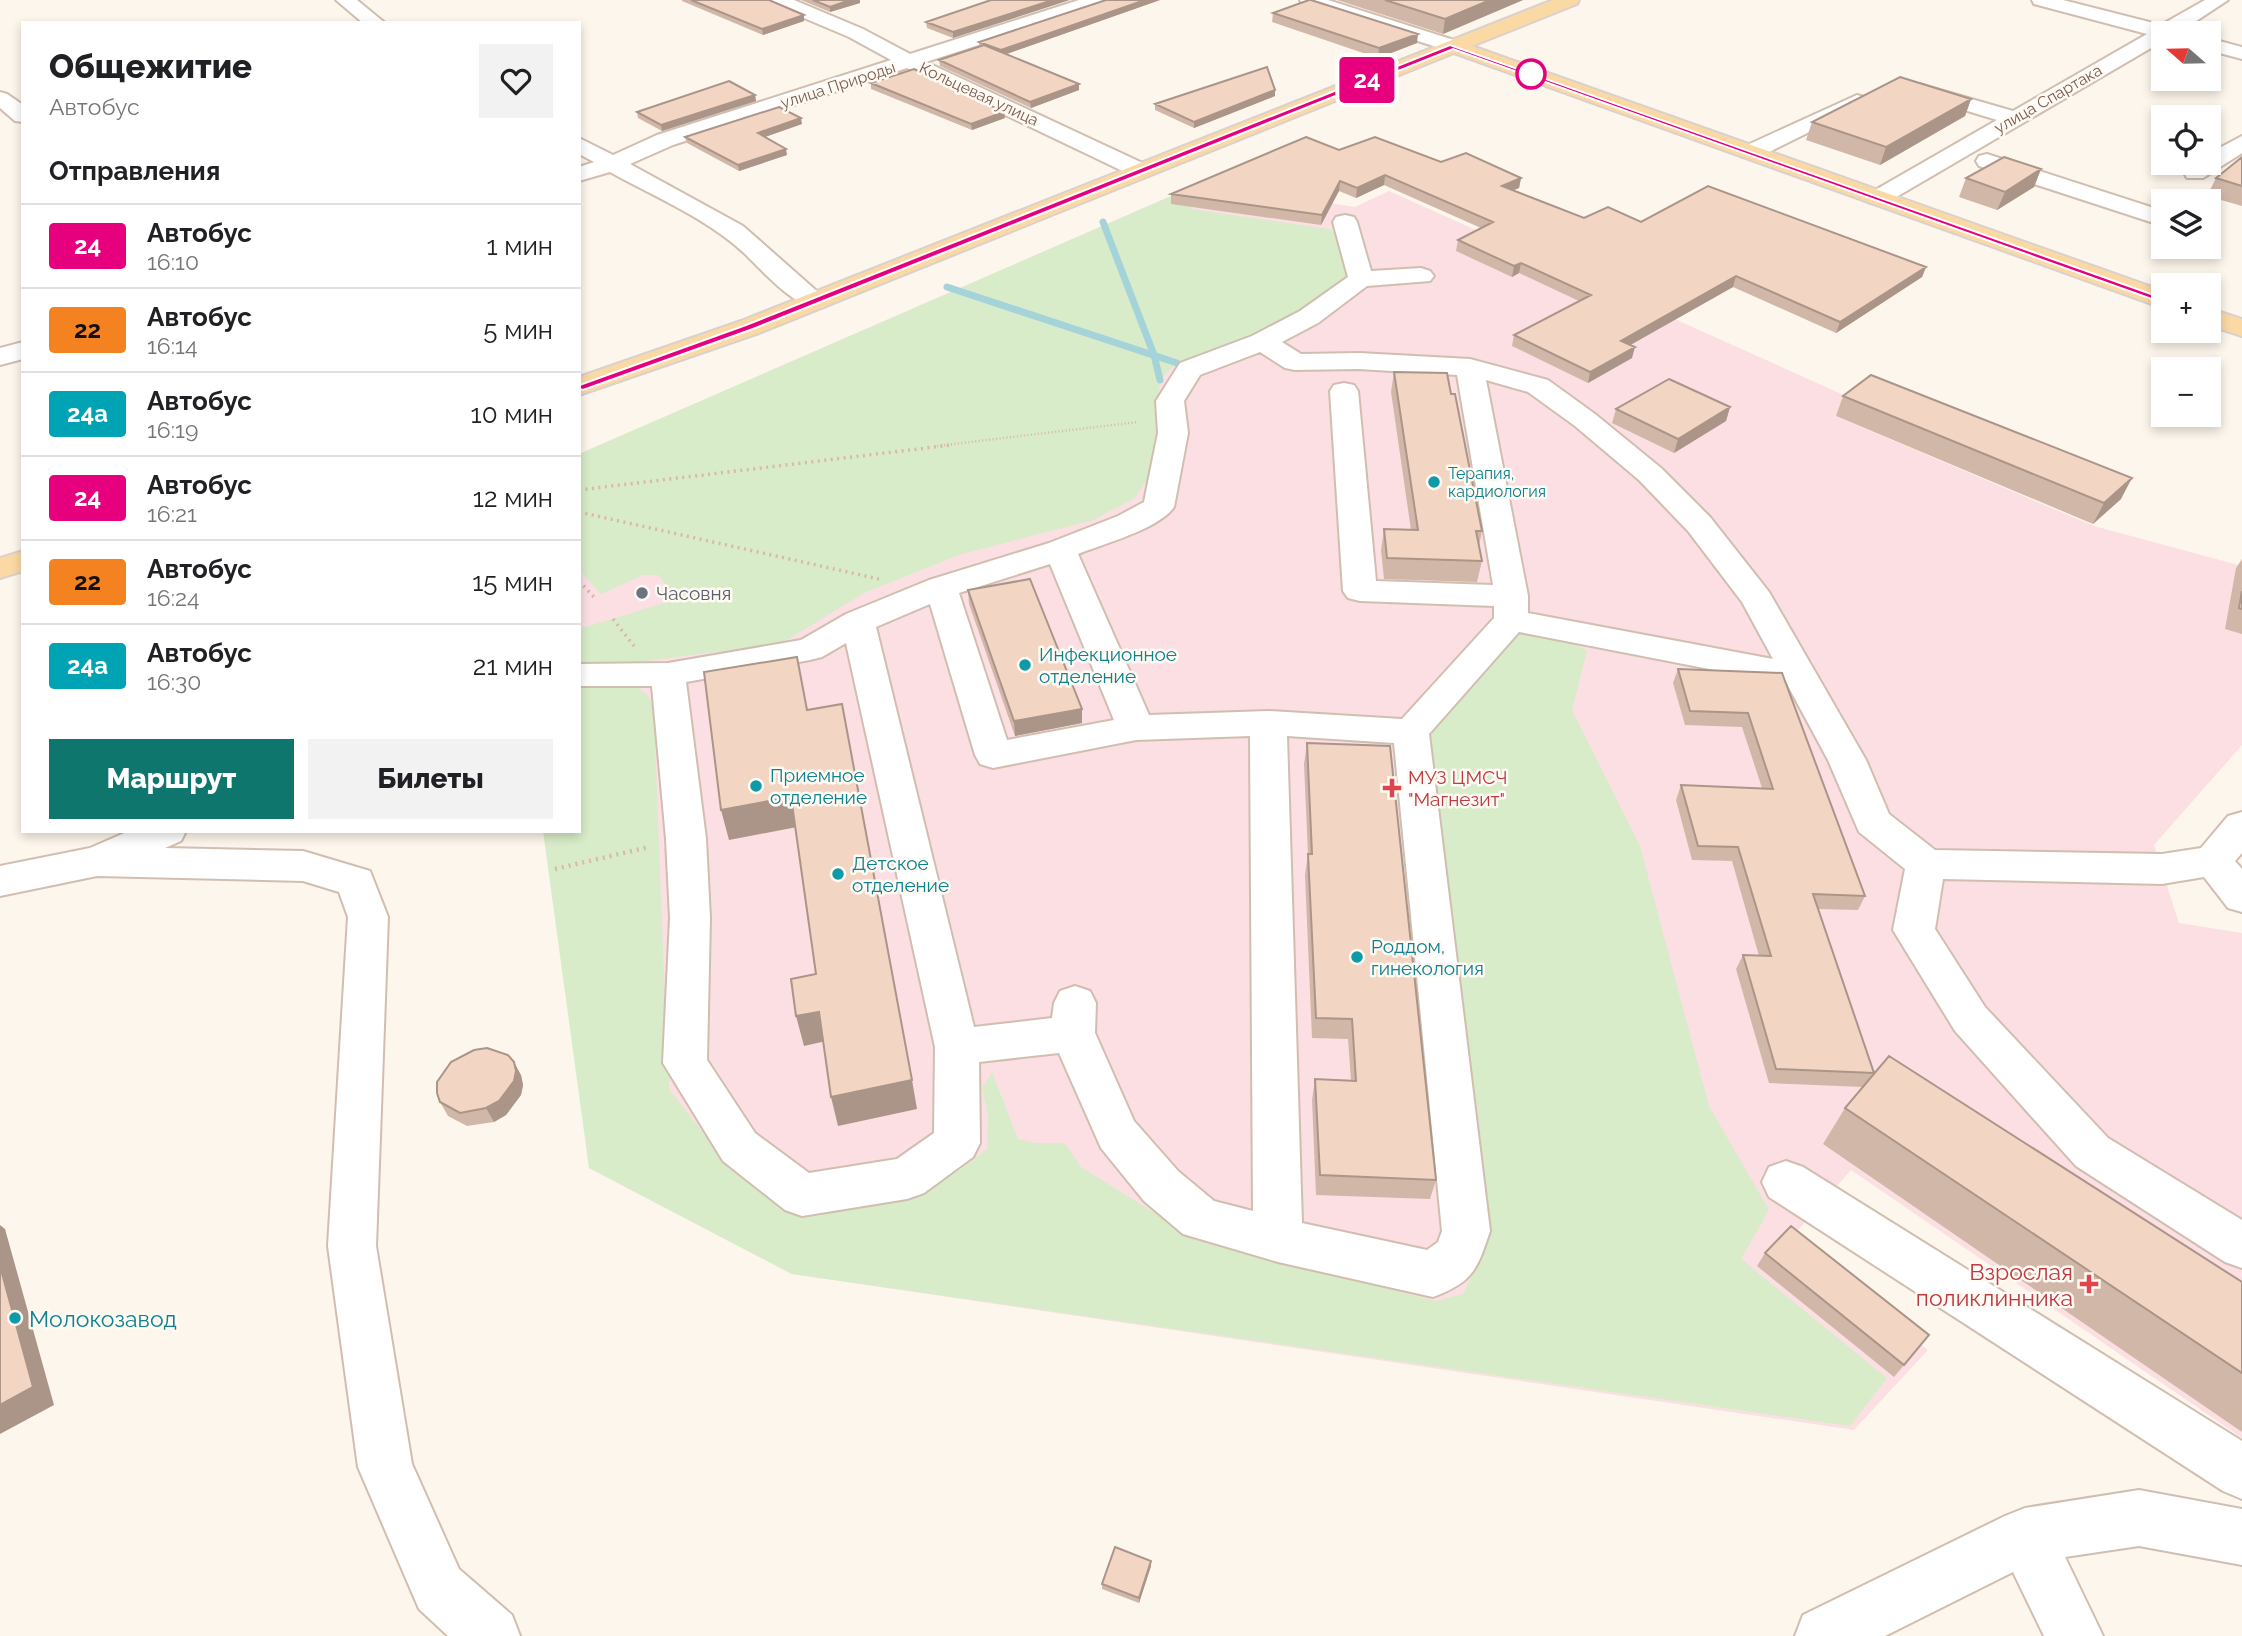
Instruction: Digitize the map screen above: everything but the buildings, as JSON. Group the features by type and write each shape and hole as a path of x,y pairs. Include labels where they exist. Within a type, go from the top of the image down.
{"main road":[{"path":"581,386 737,332 1570,0"},
{"path":"1453,46 2151,296"},
{"path":"2221,321 2242,328"},
{"path":"0,568 21,562"}],"street":[{"path":"345,0 373,21"},
{"name":"Кольцевая улица","path":"778,0 856,33 911,62 1141,171"},
{"name":"улица Природы","path":"581,173 612,164 665,141 1098,0"},
{"path":"1309,0 1453,46"},
{"path":"2041,0 2151,29"},
{"name":"улица Спартака","path":"2185,21 2219,0"},
{"name":"улица Спартака","path":"1878,198 2151,41"},
{"path":"2221,47 2242,53"},
{"path":"1895,83 2015,118"},
{"path":"1751,152 1871,94"},
{"path":"0,98 21,114"},
{"path":"2221,157 2242,144"},
{"path":"581,146 734,231 792,284 815,301"},
{"path":"1958,151 2151,215"},
{"path":"1345,222 1361,279"},
{"path":"581,675 668,674 810,649 858,622 936,589 1060,550 1129,523 1159,507 1173,433 1170,401 1190,369 1262,342 1310,317 1361,279 1421,276"},
{"path":"1262,342 1295,362 1359,361 1470,368 1538,386 1650,474 1699,524 1749,588 1847,760 1872,822 1926,864 2162,869 2213,861 2242,826"},
{"path":"0,357 21,351"},
{"path":"957,1047 1074,1018 1117,1134 1161,1186 1200,1219 1278,1240 1433,1274 1457,1257 1466,1231 1411,732 1511,608 1470,368"},
{"path":"1344,391 1360,591 1511,608 1800,675"},
{"path":"1060,550 1136,727"},
{"path":"936,589 993,755 1136,727 1268,723 1411,732"},
{"path":"668,674 686,839 690,918 685,1063 739,1147 802,1195 907,1178 957,1143 957,1047 858,622"},
{"path":"1268,723 1278,1240"},
{"path":"0,881 97,861 162,833"},
{"path":"97,861 303,866 356,881 368,917 352,1246 385,1467 439,1589 491,1636"},
{"path":"2213,861 2242,897"},
{"path":"1926,864 1914,930 1970,1019 2092,1152 2242,1246"},
{"path":"1786,1182 2242,1472"},
{"path":"1825,1636 2025,1536 2139,1518 2242,1538"},
{"path":"2025,1536 2074,1636"}],"path":[{"path":"581,490 842,460 1126,422 1172,423"},
{"path":"581,512 936,589"},
{"path":"581,583 594,597"},
{"path":"613,619 626,635"},
{"path":"555,869 686,839"}],"shaded area":[{"name":"МУЗ ЦМСЧ \"Магнезит\"","path":"1201,183 1355,207 1389,191 1855,400 1835,416 2094,526 2242,566 2242,745 2154,845 2179,923 2242,933 2242,1438 1851,1170 1790,1239 1928,1350 1854,1430 792,1274 589,1168 579,833 581,453"}],"green space":[{"path":"1201,183 1206,184 1191,209 1336,230 1350,272 1319,301 1270,332 1245,343 1192,357 1169,371 1160,381 1151,474 1135,498 1093,520 959,555 864,593 782,643 632,663 581,665 581,628 664,603 672,592 658,575 643,575 601,594 581,572 581,453"},
{"path":"1520,629 1575,644 1587,651 1572,710 1640,846 1709,1106 1769,1210 1741,1259 1887,1378 1850,1426 792,1274 589,1168 543,833 581,833 581,683 615,683 636,687 645,693 654,714 666,1026 672,1031 669,1089 704,1134 803,1212 956,1173 987,1149 988,1116 982,1088 992,1072 1018,1139 1036,1143 1065,1143 1081,1167 1193,1237 1435,1301 1463,1294 1477,1266 1482,1228 1428,738"}],"waterway":[{"path":"1103,222 1154,355"},
{"path":"947,287 1154,355"},
{"path":"1154,355 1177,363"},
{"path":"1154,355 1160,380"}],"bus line":[{"name":"24","path":"581,386 750,327 1453,46 2151,296"}],"place":[{"name":"Терапия, кардиология","path":"1434,482"},
{"name":"Часовня","path":"642,593"},
{"name":"Инфекционное отделение","path":"1025,665"},
{"name":"Приемное отделение","path":"756,786"},
{"name":"МУЗ ЦМСЧ \"Магнезит\"","path":"1392,788"},
{"name":"Детское отделение","path":"838,874"},
{"name":"Роддом, гинекология","path":"1357,957"},
{"name":"Взрослая поликлинника","path":"2089,1284"},
{"name":"Молокозавод","path":"15,1318"}]}
